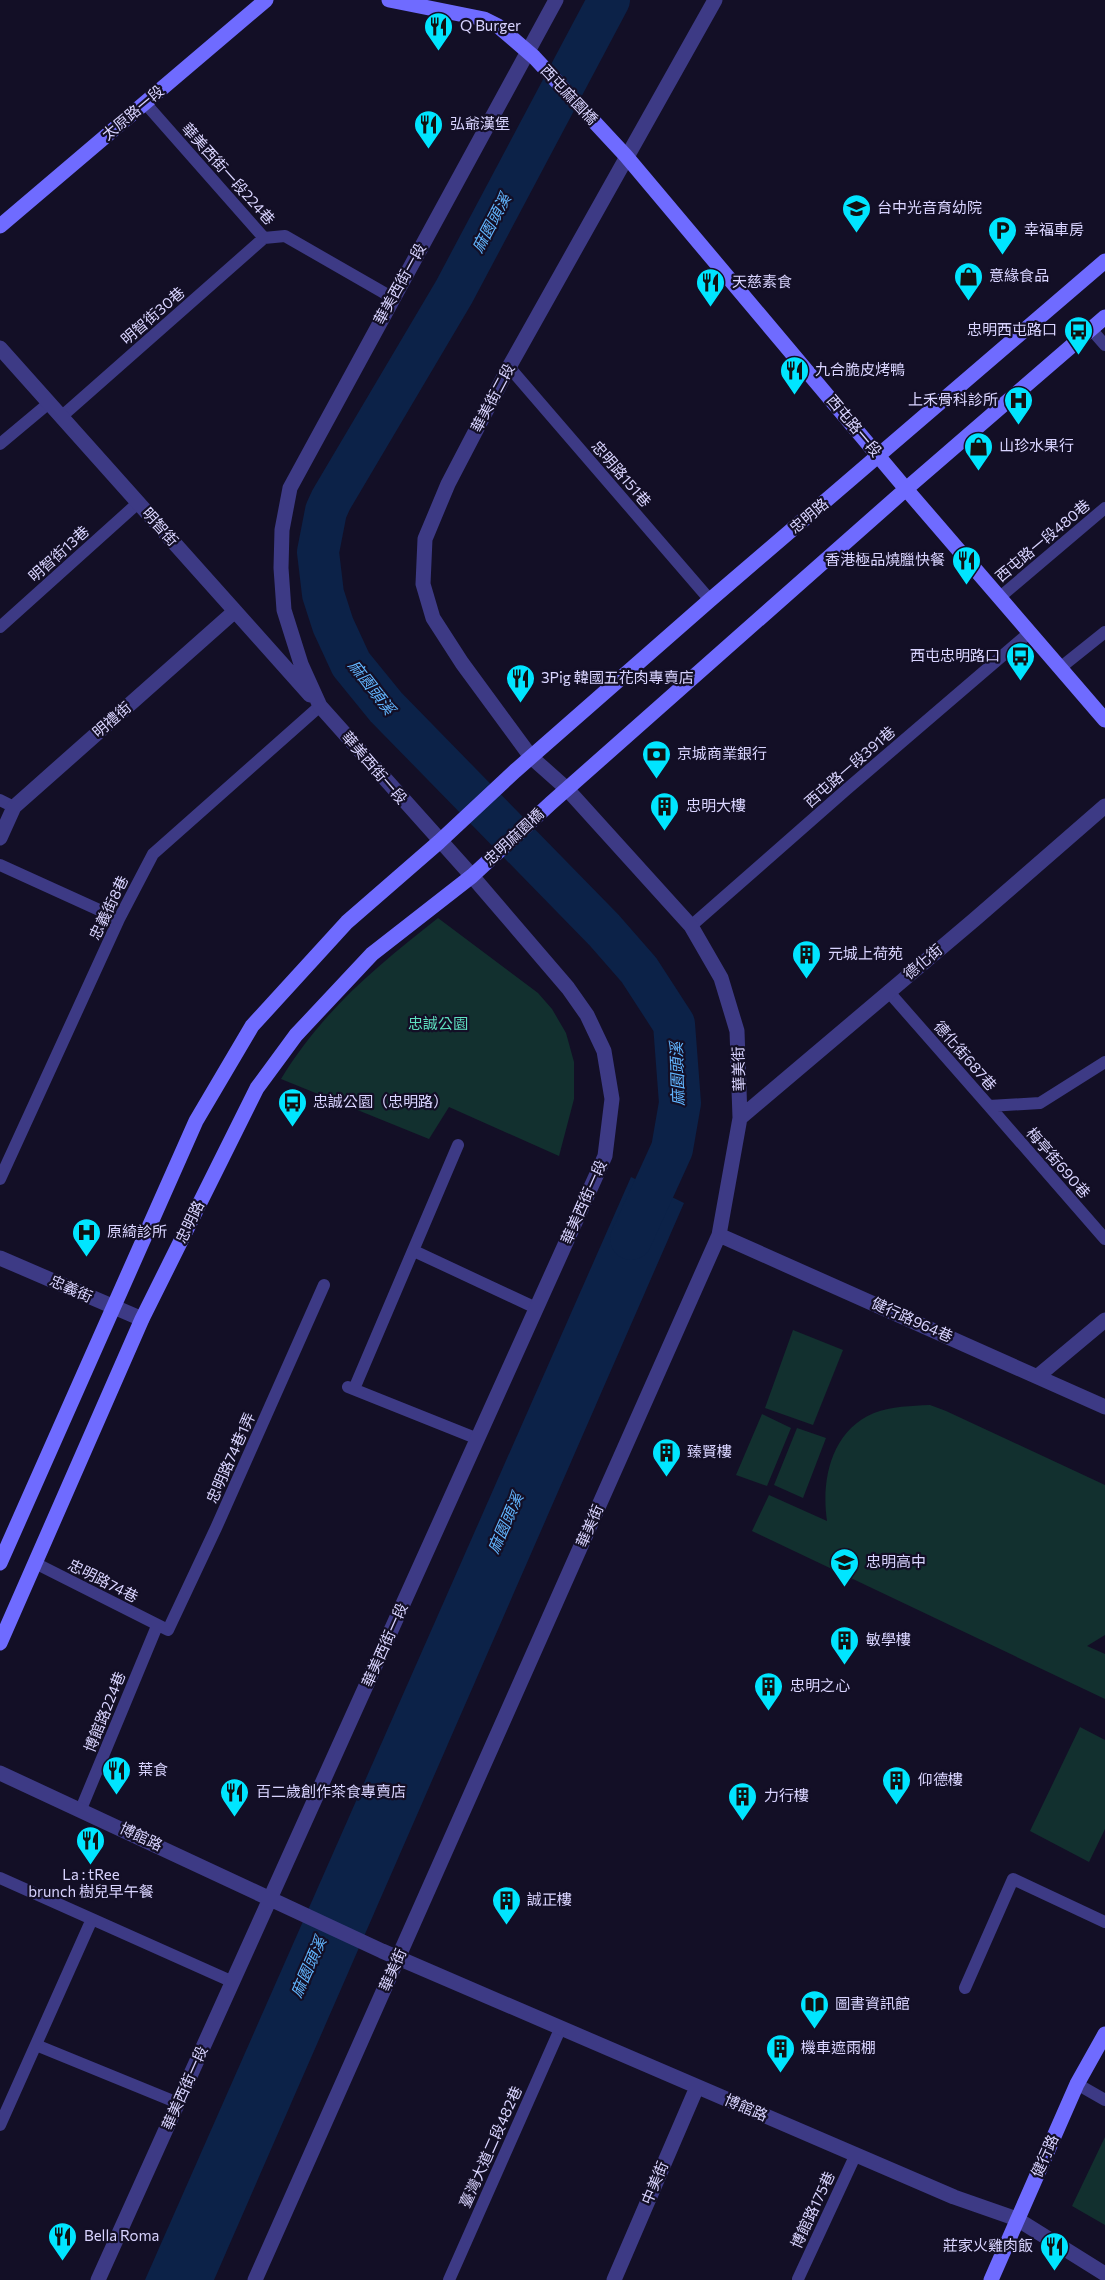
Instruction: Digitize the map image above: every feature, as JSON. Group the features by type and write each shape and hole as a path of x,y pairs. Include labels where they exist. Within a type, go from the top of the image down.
{"main road":[{"name":"太原路一段","path":"0,226 266,0"},
{"name":"西屯麻園橋","path":"389,0 484,19 498,26 531,54 605,132"},
{"name":"西屯路一段","path":"605,132 906,489 1105,720"},
{"name":"忠明路","path":"442,839 515,771 710,600 1105,261"},
{"path":"567,789 906,489 1105,317"},
{"name":"忠明麻園橋","path":"474,873 567,789"},
{"path":"0,1563 196,1121 252,1026 347,922 442,839"},
{"name":"忠明路","path":"0,1643 142,1319 257,1088 296,1035 372,954 474,873"},
{"name":"健行路","path":"991,2280 1077,2084 1105,2034"}],"street":[{"name":"華美西街一段","path":"98,2280 233,1982 276,1901 478,1439 605,1156 612,1099 604,1051 588,1015 474,873 320,706 302,664 284,610 281,568 282,530 290,488 393,298 531,54 556,0"},
{"name":"華美街二段","path":"567,789 531,757 462,663 433,618 423,584 426,539 448,484 509,367 715,0"},
{"name":"明智街","path":"0,348 320,706"},
{"name":"明禮街","path":"0,838 7,803 235,612"},
{"name":"華美街","path":"255,2280 719,1234 740,1118 737,1031 721,978 691,926 567,789"},
{"name":"德化街","path":"740,1118 983,913 1105,806"},
{"name":"健行路964巷","path":"719,1234 1105,1407"},
{"name":"忠義街","path":"0,1258 142,1319"},
{"path":"1038,1377 1105,1320"},
{"name":"博館路","path":"0,1773 382,1951 954,2197 1017,2219 1105,2274"},
{"name":"中美街","path":"614,2280 697,2087"}],"lane":[{"name":"華美西街一段224巷","path":"145,103 264,238 285,236 393,298"},
{"name":"明智街30巷","path":"61,417 264,238"},
{"path":"1091,329 1105,345"},
{"name":"忠明路151巷","path":"509,367 710,600"},
{"path":"0,444 49,403"},
{"name":"明智街13巷","path":"0,627 138,503"},
{"name":"西屯路一段480巷","path":"1000,597 1105,508"},
{"path":"1060,668 1105,632"},
{"name":"西屯路一段391巷","path":"691,926 1029,633"},
{"name":"忠義街8巷","path":"0,1179 119,919 153,854 320,706"},
{"path":"0,865 119,919"},
{"name":"德化街687巷","path":"888,991 989,1106 1040,1103 1101,1065"},
{"name":"梅亭街690巷","path":"989,1106 1105,1239"},
{"path":"458,1145 414,1251 351,1388 478,1439"},
{"path":"414,1251 536,1308"},
{"name":"忠明路74巷1弄","path":"157,1626 168,1630 324,1285"},
{"name":"忠明路74巷","path":"35,1563 157,1626"},
{"name":"博館路224巷","path":"81,1809 157,1626"},
{"path":"0,1878 233,1982"},
{"path":"964,1988 1014,1879 1105,1922"},
{"path":"0,2125 92,1919"},
{"name":"臺灣大道二段482巷","path":"449,2280 561,2027"},
{"path":"36,2045 178,2103"},
{"path":"1077,2084 1105,2100"},
{"name":"博館路175巷","path":"798,2279 856,2154"}],"green space":[{"name":"忠誠公園","path":"438,918 538,993 552,1009 566,1033 574,1062 574,1099 559,1156 449,1107 429,1139 281,1079 297,1054 352,991"},
{"path":"793,1330 843,1350 813,1425 765,1408"},
{"path":"930,1405 1105,1485 1105,1635 1087,1646 1105,1654 1105,1699 752,1531 769,1495 827,1521 828,1474 832,1458 848,1432 859,1421 874,1413 902,1407"},
{"path":"762,1414 791,1428 767,1486 736,1475"},
{"path":"797,1428 826,1438 803,1498 774,1485"},
{"path":"1080,1727 1105,1740 1105,1829 1089,1862 1030,1831"},
{"path":"1105,2137 1105,2225 1072,2206"}],"water":[{"path":"631,1177 684,1203 214,2280 145,2280"}],"waterway":[{"name":"麻園頭溪","path":"609,0 454,292 331,500 326,511 318,552 323,594 333,625 351,664 386,707 604,930 639,970 674,1024 680,1103 672,1149 631,1239"}],"place":[{"name":"Q Burger","path":"439,52"},
{"name":"弘爺漢堡","path":"429,150"},
{"name":"台中光音育幼院","path":"856,234"},
{"name":"幸福車房","path":"1003,256"},
{"name":"意緣食品","path":"968,302"},
{"name":"天慈素食","path":"711,308"},
{"name":"忠明西屯路口","path":"1078,356"},
{"name":"九合脆皮烤鴨","path":"794,396"},
{"name":"上禾骨科診所","path":"1019,426"},
{"name":"山珍水果行","path":"978,472"},
{"name":"香港極品燒臘快餐","path":"966,586"},
{"name":"西屯忠明路口","path":"1021,682"},
{"name":"3Pig 韓國五花肉專賣店","path":"520,704"},
{"name":"京城商業銀行","path":"656,780"},
{"name":"忠明大樓","path":"665,832"},
{"name":"元城上荷苑","path":"807,980"},
{"name":"忠誠公園（忠明路）","path":"292,1128"},
{"name":"原綺診所","path":"86,1258"},
{"name":"臻賢樓","path":"666,1478"},
{"name":"忠明高中","path":"845,1588"},
{"name":"敏學樓","path":"845,1666"},
{"name":"忠明之心","path":"769,1712"},
{"name":"葉食","path":"117,1796"},
{"name":"仰德樓","path":"897,1806"},
{"name":"百二歲創作茶食專賣店","path":"235,1818"},
{"name":"力行樓","path":"743,1822"},
{"name":"La : tRee brunch 樹兒早午餐","path":"91,1866"},
{"name":"誠正樓","path":"506,1926"},
{"name":"圖書資訊館","path":"814,2030"},
{"name":"機車遮雨棚","path":"780,2074"},
{"name":"Bella Roma","path":"63,2262"},
{"name":"莊家火雞肉飯","path":"1054,2272"}]}
